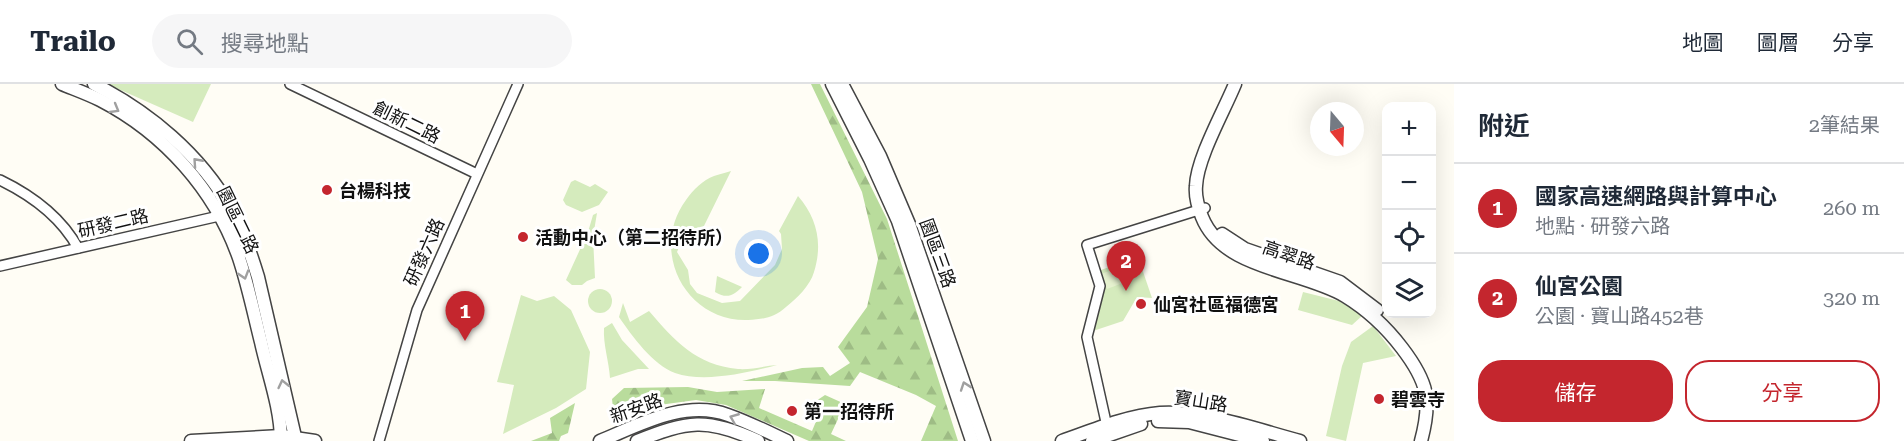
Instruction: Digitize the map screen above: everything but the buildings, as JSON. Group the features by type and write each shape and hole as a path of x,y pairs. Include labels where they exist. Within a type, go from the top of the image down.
{"street":[{"name":"園區二路","path":"62,84 99,100 146,130 168,148 210,198 238,256 248,289 273,391 281,439"},
{"name":"園區二路","path":"94,84 134,106 177,141 202,167 231,209 258,277 296,439"},
{"name":"創新二路","path":"290,84 477,174"},
{"name":"研發六路","path":"380,441 417,310 518,84"},
{"name":"園區三路","path":"832,84 898,221 972,441"},
{"name":"園區三路","path":"842,84 880,156 909,224 984,441"},
{"path":"1202,208 1196,185 1201,163 1235,84"},
{"path":"1202,208 1207,168 1244,84"},
{"path":"0,180 21,190 56,218 69,232 78,248"},
{"path":"1108,430 1087,337 1100,286 1087,245 1202,208"},
{"name":"高翠路","path":"1202,208 1225,237 1245,249 1340,282 1379,311 1429,377 1430,395 1421,441"},
{"name":"研發二路","path":"0,266 219,216 231,209"},
{"path":"1429,441 1430,395"},
{"name":"新安路","path":"600,441 662,416 684,411 710,411 727,414 787,441"},
{"name":"寶山路","path":"1092,441 1108,430 1150,414 1186,413 1300,441"},
{"name":"寶山路","path":"1062,441 1108,430 1164,421 1189,422 1263,441"},
{"name":"新安路","path":"637,441 677,426 704,424 727,429 758,441"},
{"path":"191,441 296,439 315,441"}],"green space":[{"path":"107,84 211,84 193,122"},
{"path":"811,84 820,84 887,219 958,441 921,441 936,406 916,395 860,372 850,386 742,381 802,368 823,367 830,376 850,363 838,347 867,307 878,259 862,192"},
{"path":"731,171 701,232 687,229 677,252 688,270 690,284 697,293 722,303 740,301 775,265 782,249 779,231 798,196 814,222 818,241 817,261 812,277 803,291 782,311 759,319 726,317 707,309 691,296 680,280 673,260 671,240 675,220 686,200 706,180"},
{"path":"575,180 590,187 595,184 608,192 599,205 582,212 566,205 563,200 571,182"},
{"path":"597,213 593,237 595,278 582,285 572,285 566,280 588,232 593,215"},
{"path":"1138,257 1152,298 1137,297 1123,321 1093,331 1098,271"},
{"path":"1128,264 1133,279 1107,289 1101,274"},
{"path":"717,276 742,287 730,296 719,294 715,292"},
{"path":"600,289 608,293 612,301 608,309 600,313 592,309 588,301 592,293"},
{"path":"1303,292 1339,301 1363,315 1352,325 1298,310"},
{"path":"521,295 537,301 554,296 571,310 590,352 586,389 556,408 503,434 514,385 497,382"},
{"path":"623,303 630,322 649,311 688,350 710,362 738,369 777,365 739,374 712,377 686,376 675,373 651,357 630,333 619,317"},
{"path":"612,323 622,340 649,369 638,369 610,378 604,328"},
{"path":"1373,326 1396,356 1363,363 1346,441 1326,436 1342,366 1351,342"},
{"path":"688,387 717,392 765,389 759,408 812,431 820,412 810,405 825,395 845,404 831,434 846,441 809,441 726,405 696,400 659,405 614,417 612,399 624,388"},
{"path":"575,403 568,433 561,436 559,441 531,441 552,433 550,418"}],"place":[{"name":"台楊科技","path":"327,190"},
{"name":"活動中心（第二招待所）","path":"523,237"},
{"name":"仙宮公園","path":"1126,291"},
{"name":"仙宮社區福德宮","path":"1141,304"},
{"name":"國家高速網路與計算中心","path":"465,341"},
{"name":"碧雲寺","path":"1379,399"},
{"name":"第一招待所","path":"792,411"}]}
